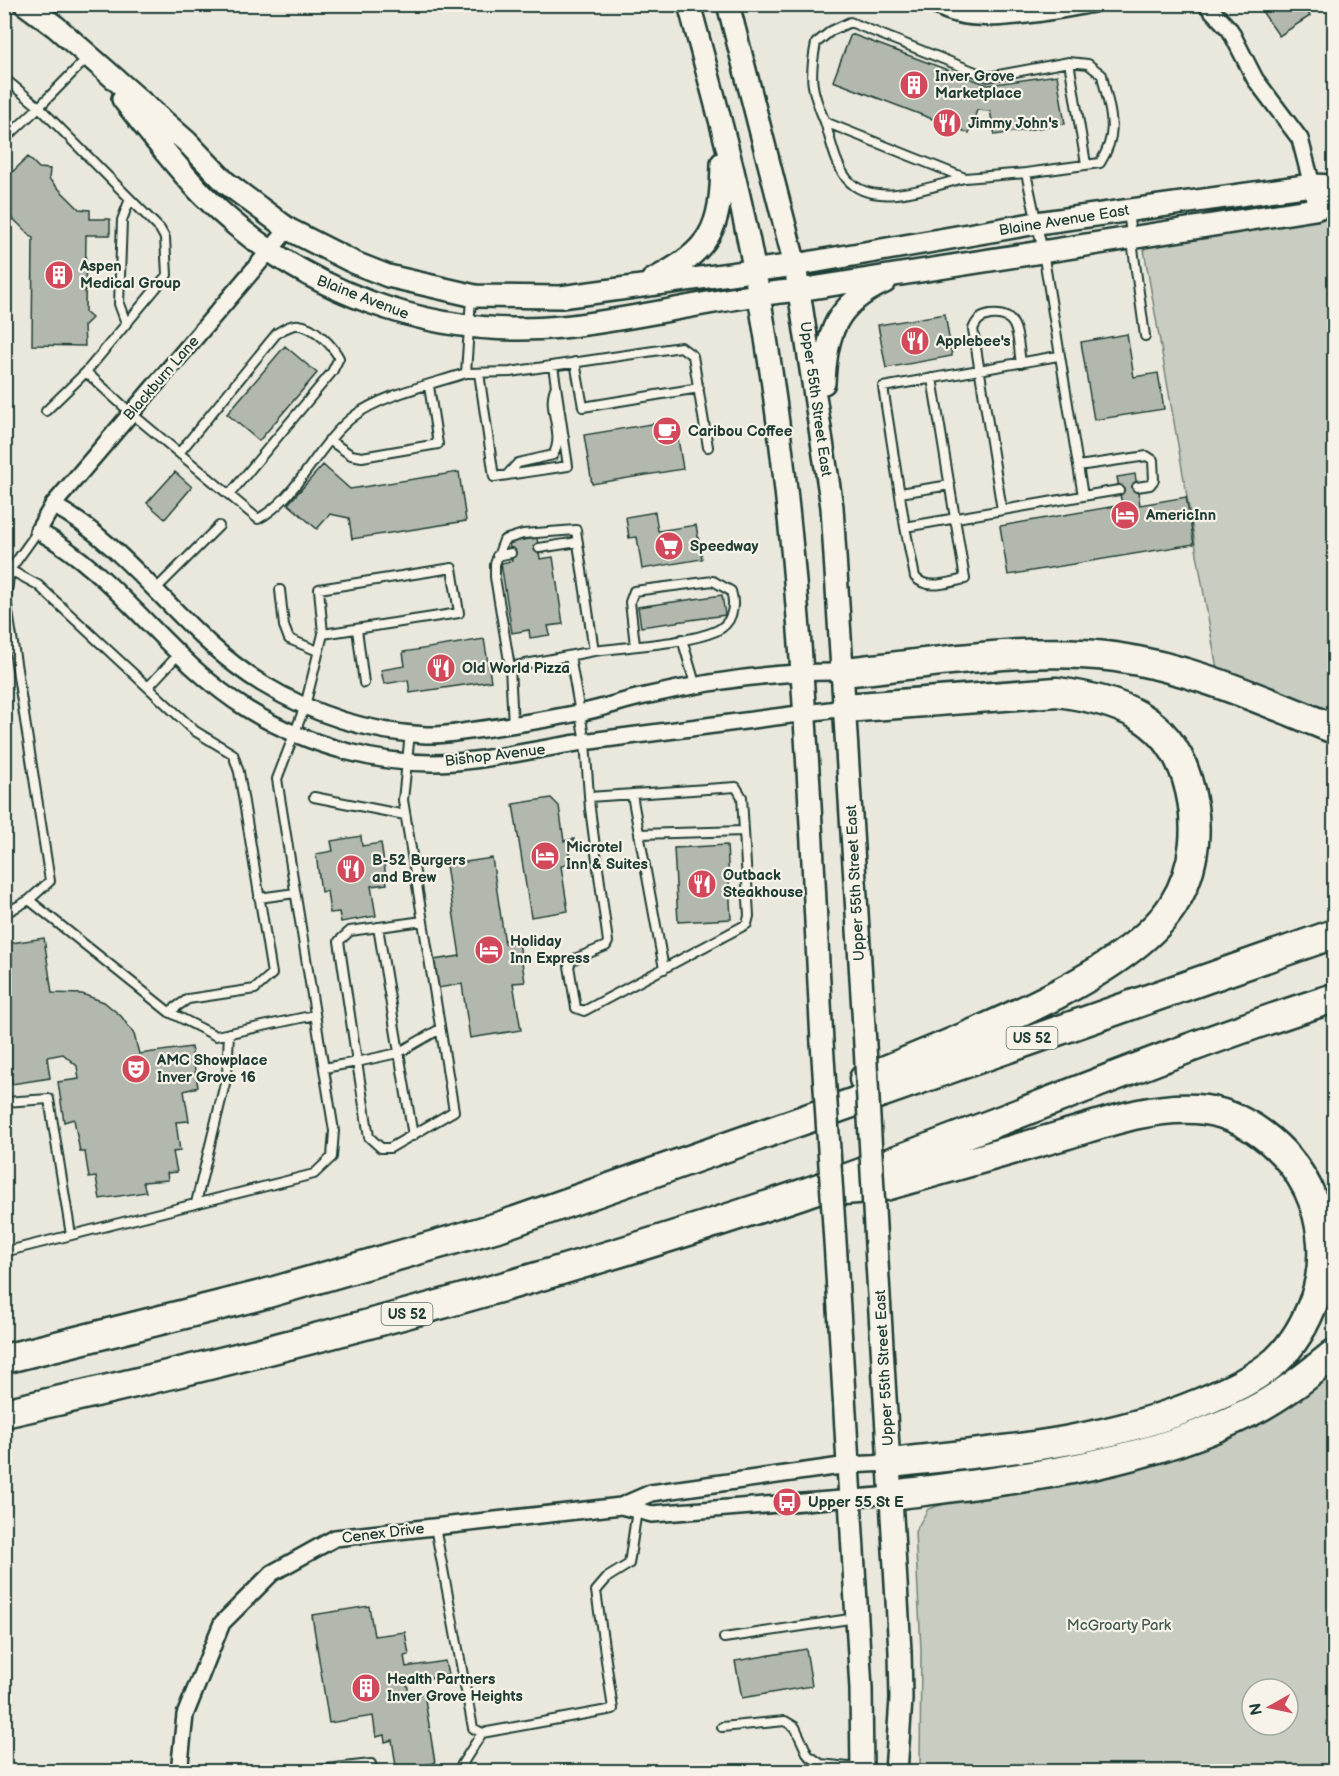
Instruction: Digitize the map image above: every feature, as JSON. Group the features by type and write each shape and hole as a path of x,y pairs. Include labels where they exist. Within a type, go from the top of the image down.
{"highway":[{"path":"843,672 1038,653 1113,657 1214,680 1335,729"},
{"path":"730,1145 822,1097 1004,1020 1088,977 1126,952 1157,926 1173,906 1188,878 1195,847 1195,823 1192,796 1184,769 1171,742 1146,720 1120,705 1090,696 1057,692 845,708"},
{"name":"US 52","path":"4,1359 261,1295 490,1229 1335,934"},
{"name":"US 52","path":"4,1413 317,1339 545,1275 803,1193 1186,1048 1335,998"},
{"path":"803,1193 882,1187 1142,1113 1199,1109 1227,1115 1253,1128 1275,1144 1294,1165 1308,1190 1320,1224 1323,1252 1320,1283 1308,1317 1277,1360 1253,1378 1180,1411 1095,1437 890,1463"},
{"path":"892,1495 1060,1473 1147,1453 1192,1438 1253,1411 1335,1354"}],"street":[{"name":"Blaine Avenue","path":"25,4 56,27 187,142 225,182 288,229 355,263 388,276 472,296 561,297 795,265"},
{"path":"689,4 722,126 759,294 787,498 804,714 857,1618 863,1733 862,1770"},
{"name":"Upper 55th Street East","path":"728,4 795,265 832,507 892,1495 901,1699 895,1772"},
{"path":"934,4 947,13 987,18 1094,4"},
{"path":"1206,4 1226,25 1255,79 1300,139 1312,185 1325,205"},
{"name":"Blaine Avenue","path":"89,56 168,156 205,196 270,252 311,277 380,306 417,318 468,325 529,329 564,327 759,294 799,290"},
{"path":"638,286 678,267 709,237 717,222 722,193 722,126"},
{"name":"Blaine Avenue East","path":"795,265 1037,223 1312,185 1335,186"},
{"name":"Blaine Avenue East","path":"799,290 1325,205"},
{"name":"Blackburn Lane","path":"38,531 53,505 288,229"},
{"path":"822,441 825,353 834,325 850,304 866,291 904,273"},
{"name":"Bishop Avenue","path":"53,505 94,531 227,658 262,684 305,706 378,730 429,735 513,725 645,696 774,673 843,672"},
{"name":"Bishop Avenue","path":"38,531 59,542 99,573 179,654 212,684 247,709 294,733 364,755 408,761 463,761 585,742 845,708"},
{"name":"Cenex Drive","path":"179,1772 185,1716 222,1623 272,1573 335,1538 621,1506 651,1493 848,1466 890,1463"},
{"name":"Cenex Drive","path":"621,1506 652,1514 892,1495"}],"lane":[{"path":"849,22 988,77 1069,62 1088,64 1102,75 1114,133 1110,148 1100,163 965,178 893,196 867,191 849,181 839,166 813,94 812,66 816,43 831,31 849,22"},
{"path":"4,140 89,56"},
{"path":"1069,62 1086,164"},
{"path":"5,78 39,107 160,229 165,238 166,275 86,372 46,411"},
{"path":"825,123 965,178"},
{"path":"1026,173 1043,252 1058,356 1083,496"},
{"path":"126,323 120,304 122,220 130,198"},
{"path":"1127,210 1145,336"},
{"path":"466,374 472,296"},
{"path":"1002,510 973,329 982,316 1001,313 1013,321 1021,363"},
{"path":"180,452 277,333 297,324 307,327 335,350 339,358 332,372 229,495"},
{"path":"86,372 131,413 258,519 276,509 329,440 355,415 384,400 466,374 510,372 681,347 693,356 708,447"},
{"path":"932,378 965,579 921,584 915,577 905,527 883,387 932,378 1021,363 1058,356"},
{"path":"575,362 583,407 699,388"},
{"path":"479,373 494,477 568,466 553,366"},
{"path":"329,440 351,455 362,457 438,444 429,386"},
{"path":"507,475 518,462 553,455 558,447 552,395 557,386"},
{"path":"1078,466 1147,456 1153,460 1154,480 1150,485 1137,487"},
{"path":"900,492 950,485"},
{"path":"905,527 1119,490"},
{"path":"155,590 219,526"},
{"path":"513,725 510,667 495,577 497,555 504,540 514,536 576,530 594,651"},
{"path":"4,914 29,900 50,881 6,599 7,569 38,531"},
{"path":"539,548 578,542"},
{"path":"497,555 511,553"},
{"path":"4,1252 314,1174 332,1157 334,1131 277,779 305,706 323,634 319,589 452,568 459,613 323,634"},
{"path":"7,569 38,585 195,731 232,754 239,772 272,974 255,988 188,999 169,1012"},
{"path":"510,667 594,651 682,639 717,631 730,619 735,603 731,591 713,581 634,591 630,602 635,645"},
{"path":"280,590 284,626 289,639 318,651"},
{"path":"357,629 364,683"},
{"path":"682,639 696,687"},
{"path":"148,687 179,654"},
{"path":"570,656 585,742 589,798 608,942 606,946 572,960 569,966 576,1008 584,1011 747,924 749,916 742,797 736,788 589,798"},
{"path":"410,733 403,800 423,921 440,1029 454,1111 390,1148 381,1148 369,1137 339,941 350,931 423,921"},
{"path":"632,795 664,969"},
{"path":"314,797 405,815"},
{"path":"639,834 744,831"},
{"path":"259,898 296,893"},
{"path":"29,900 169,1012 216,1036 315,1015"},
{"path":"378,927 413,1136"},
{"path":"324,1068 398,1053 440,1029"},
{"path":"196,1203 227,1075 230,1033"},
{"path":"4,1102 49,1099 72,1235"},
{"path":"435,1527 473,1728 482,1733 613,1709 596,1591 608,1577 629,1564 637,1510"},
{"path":"724,1638 857,1618"},
{"path":"722,1727 785,1721 795,1726 808,1755 821,1764 895,1772"},
{"path":"457,1772 482,1733"},
{"path":"299,1772 371,1764 373,1772"}],"green space":[{"path":"1334,212 1334,714 1217,669 1143,244"},
{"name":"McGroarty Park","path":"1334,1372 1334,1771 933,1772 920,1769 921,1649 915,1532 928,1509 975,1498 1054,1488 1129,1472 1201,1448 1271,1414"}],"building":[{"path":"1257,4 1303,4 1310,16 1279,36"},
{"name":"Inver Grove Marketplace","path":"851,34 988,85 1057,75 1065,124 995,135 990,111 977,110 969,133 833,81"},
{"name":"Aspen Medical Group","path":"28,157 39,168 50,169 49,179 79,209 90,210 90,219 110,219 110,235 86,235 85,312 92,318 84,326 85,346 32,345 33,238 4,210 4,180"},
{"name":"Applebee's","path":"945,314 952,356 886,368 878,325"},
{"path":"1127,334 1134,377 1158,373 1164,409 1094,420 1081,342"},
{"path":"285,346 317,373 259,441 227,414"},
{"path":"675,420 683,469 592,484 584,435"},
{"path":"323,465 350,489 459,472 466,521 352,539 349,518 330,514 317,529 288,504"},
{"path":"175,472 192,487 165,519 147,503"},
{"name":"AmericInn","path":"1135,474 1140,505 1186,497 1194,544 1008,575 1000,526 1122,505 1117,477"},
{"path":"655,512 658,531 696,525 702,559 642,569 637,537 629,538 626,517"},
{"path":"537,538 540,559 553,557 563,624 548,626 550,635 530,638 529,630 512,633 501,563 512,561 509,542"},
{"path":"722,595 725,615 641,627 638,607"},
{"name":"Old World Pizza","path":"484,639 491,681 410,693 408,680 384,684 381,670 405,666 403,652"},
{"name":"Microtel Inn & Suites","path":"551,798 559,806 564,841 574,839 575,846 568,847 571,864 561,866 568,911 531,917 513,804"},
{"name":"B-52 Burgers and Brew","path":"361,836 362,846 381,843 387,884 371,886 376,916 341,922 339,912 330,913 327,891 321,892 316,854 333,851 331,841"},
{"name":"Outback Steakhouse","path":"727,845 731,919 678,922 674,848"},
{"name":"Holiday Inn Express","path":"492,858 505,944 519,942 525,982 513,983 521,1030 470,1038 462,984 438,988 434,960 460,956 446,865"},
{"name":"AMC Showplace Inver Grove 16","path":"44,938 52,993 82,994 104,1002 121,1016 134,1034 139,1054 191,1047 198,1087 184,1091 189,1121 176,1122 180,1151 173,1152 177,1172 167,1173 168,1180 143,1182 146,1192 100,1199 96,1177 89,1178 85,1152 80,1152 74,1119 64,1122 58,1082 79,1079 77,1066 63,1054 47,1057 50,1078 12,1084 10,1072 4,1074 4,960 7,959 5,944"},
{"name":"Health Partners Inver Grove Heights","path":"369,1606 374,1636 405,1632 409,1655 404,1656 406,1667 445,1661 448,1675 407,1682 409,1696 424,1693 435,1763 413,1767 414,1771 397,1772 392,1740 385,1742 384,1735 376,1737 373,1716 329,1723 312,1615"},
{"path":"806,1649 812,1686 742,1698 735,1661"}],"place":[{"name":"Inver Grove Marketplace","path":"914,85"},
{"name":"Jimmy John's","path":"947,123"},
{"name":"Aspen Medical Group","path":"59,275"},
{"name":"Applebee's","path":"915,341"},
{"name":"Caribou Coffee","path":"667,431"},
{"name":"AmericInn","path":"1125,515"},
{"name":"Speedway","path":"669,546"},
{"name":"Old World Pizza","path":"441,668"},
{"name":"Microtel Inn & Suites","path":"545,856"},
{"name":"B-52 Burgers and Brew","path":"351,869"},
{"name":"Outback Steakhouse","path":"702,884"},
{"name":"Holiday Inn Express","path":"489,950"},
{"name":"AMC Showplace Inver Grove 16","path":"136,1069"},
{"name":"Upper 55 St E","path":"787,1502"},
{"name":"Health Partners Inver Grove Heights","path":"366,1688"}]}
